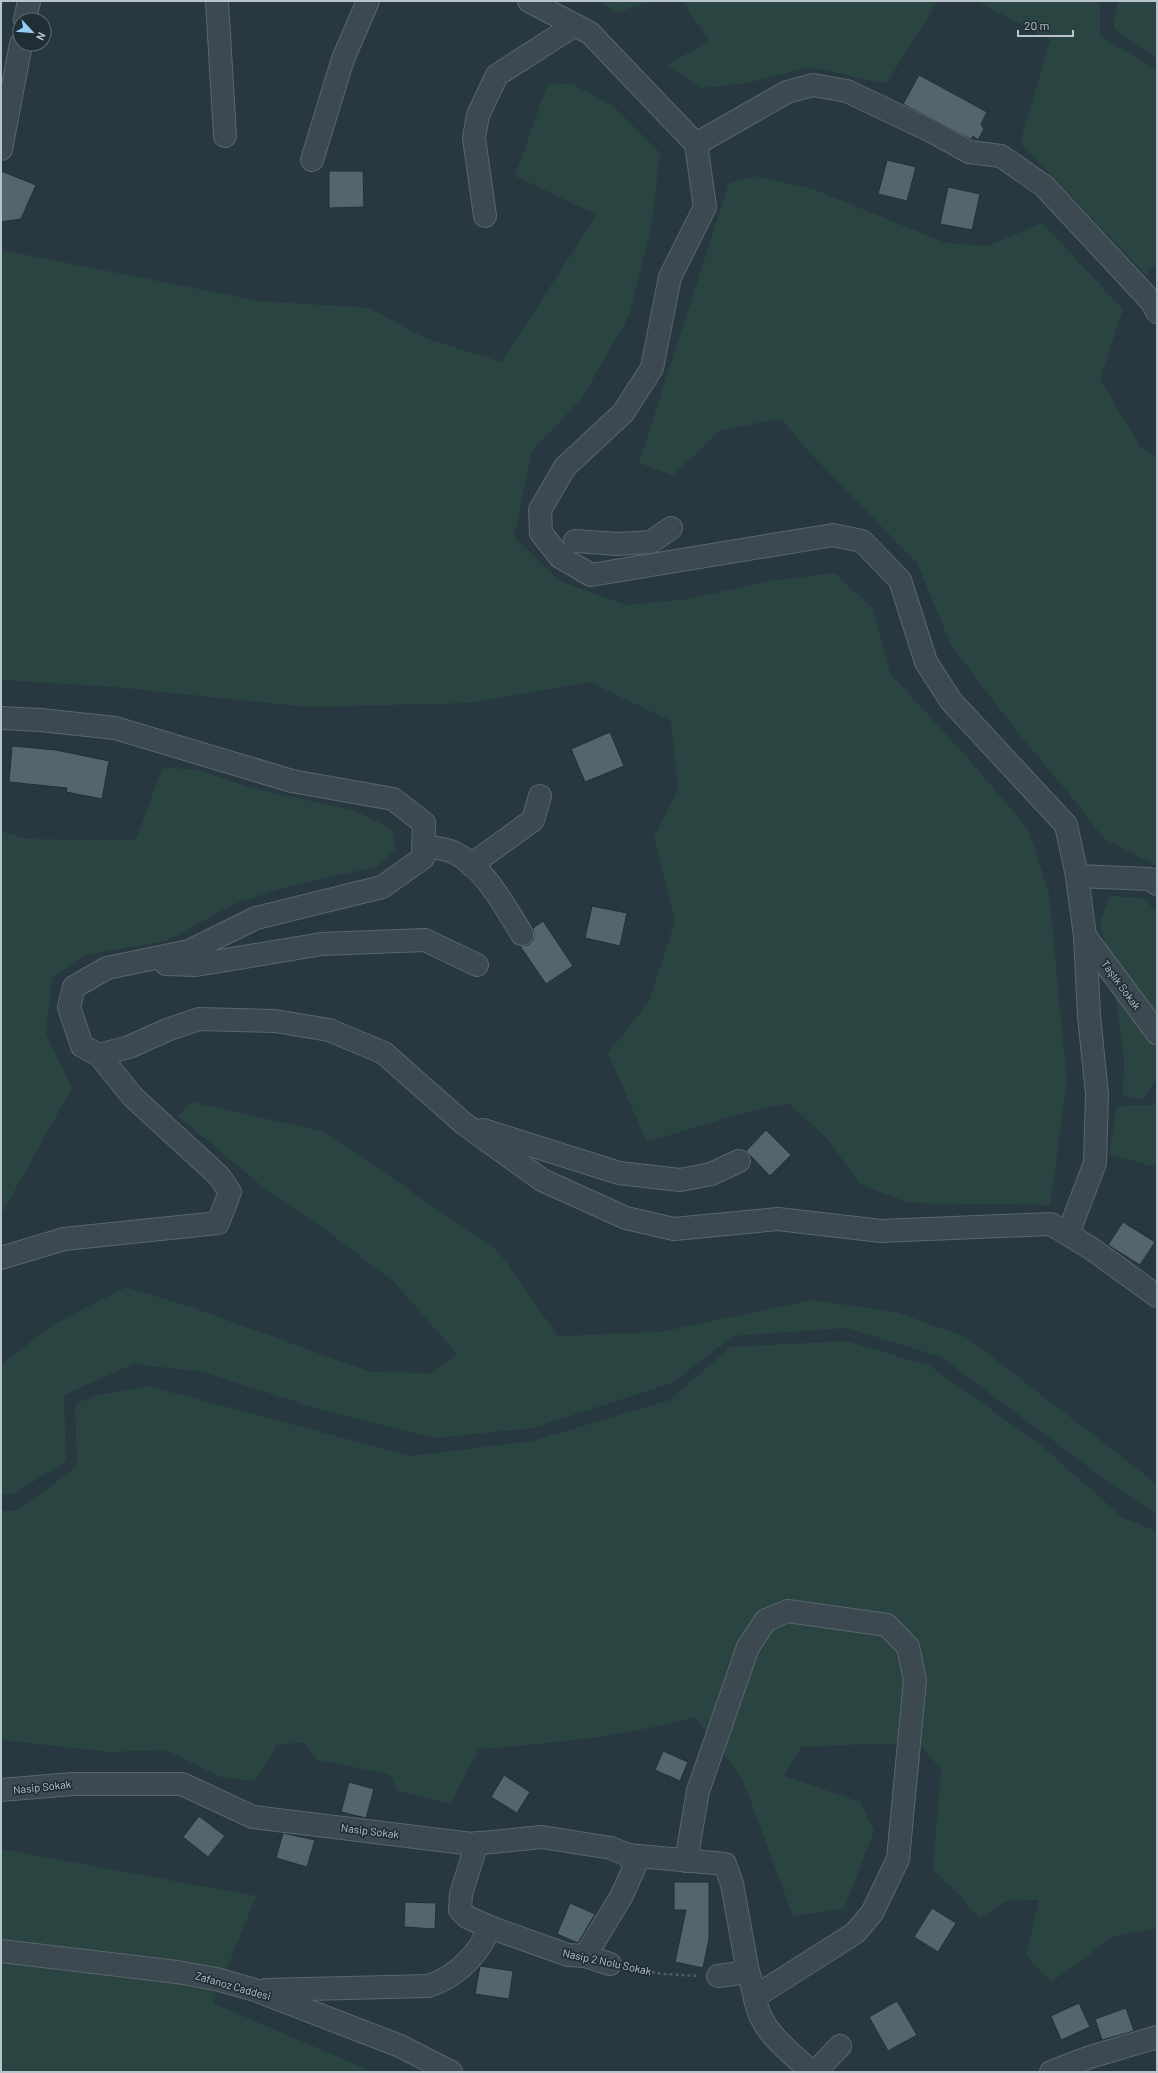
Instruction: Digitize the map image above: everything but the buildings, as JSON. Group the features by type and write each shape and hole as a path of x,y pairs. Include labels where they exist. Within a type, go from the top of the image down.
{"street":[{"path":"27,12 29,1"},
{"path":"217,1 225,136"},
{"path":"312,160 343,59 368,1"},
{"path":"529,1 590,33 696,144 705,207 670,277 652,368 623,413 566,467 540,510 541,533 560,557 592,575 833,535 862,541 900,580 926,662 951,700 1066,825 1077,876 1085,936 1089,1016 1097,1094 1095,1163 1068,1234"},
{"path":"484,216 474,138 478,115 497,75 575,25"},
{"path":"1,149 19,52"},
{"path":"696,144 787,92 813,86 847,91 935,133 969,152 1001,156 1044,186 1152,302 1157,312"},
{"path":"575,542 617,544 650,542 671,528"},
{"path":"650,542 660,564"},
{"path":"1,718 42,720 115,728 292,782 393,799 424,824 423,858 382,887 256,918 189,951 107,968 74,987 69,1007 82,1046 99,1055 133,1097 219,1176 230,1192 218,1223 64,1239 1,1258"},
{"path":"471,865 533,820 540,796"},
{"path":"423,846 453,852 477,870 493,889 522,934"},
{"path":"1077,876 1150,879 1157,884"},
{"name":"Taşlık Sokak","path":"1085,936 1157,1033"},
{"path":"135,963 196,965 322,944 425,940 477,964"},
{"path":"99,1055 129,1047 199,1018 275,1021 329,1030 384,1053 463,1123 542,1180 626,1218 674,1230 778,1219 881,1231 1051,1224 1092,1249 1157,1296"},
{"path":"463,1123 619,1173 680,1180 711,1174 739,1161"},
{"path":"686,1861 698,1792 748,1647 766,1620 788,1611 886,1625 908,1647 915,1680 898,1859 872,1913 855,1933 756,1996"},
{"name":"Nasip Sokak","path":"1,1790 72,1784 182,1784 253,1817 477,1844 542,1837 611,1848 628,1855 725,1864 732,1884 748,1972"},
{"name":"Nasip 2 Nolu Sokak","path":"477,1844 461,1894 460,1910 467,1917 492,1928 568,1955 585,1956 610,1964"},
{"path":"585,1956 621,1897 635,1866 628,1855"},
{"path":"255,1990 428,1986 441,1982 462,1968 481,1945 485,1933 492,1928"},
{"name":"Zafanoz Caddesi","path":"1,1951 177,1972 216,1979 255,1990 400,2046 451,2072"},
{"path":"718,1976 748,1972 756,1996 760,2015 767,2029 811,2072"},
{"path":"1051,2072 1090,2057 1157,2037"},
{"path":"815,2072 840,2046"}],"path":[{"name":"Nasip 2 Nolu Sokak","path":"610,1964 663,1974 695,1977 718,1976"}],"green space":[{"path":"600,1 653,1 615,13"},
{"path":"682,1 938,1 886,84 810,67 748,83 702,88 667,65 710,41"},
{"path":"977,1 1100,1 1100,36 1157,70 1157,263 1146,275 1020,143 1050,40"},
{"path":"1118,1 1157,1 1157,58 1113,28"},
{"path":"548,83 572,84 614,107 660,153 651,228 629,316 582,398 532,451 514,537 559,581 626,605 688,599 769,581 835,573 873,609 890,673 964,754 1028,829 1049,893 1067,1082 1050,1205 909,1203 860,1184 829,1141 789,1103 733,1116 647,1142 608,1053 649,1002 675,921 654,837 678,790 671,721 589,682 471,703 308,707 114,687 1,680 1,250 260,301 370,308 423,337 501,362 597,215 515,176"},
{"path":"755,176 813,189 946,243 988,246 1042,223 1123,309 1100,379 1140,446 1157,457 1157,866 1104,839 1071,796 1018,733 951,645 917,563 811,454 781,419 721,430 673,475 639,463 729,183"},
{"path":"162,768 195,769 249,787 355,811 392,829 395,849 379,866 284,888 234,904 166,941 86,955 52,978 46,1034 72,1088 1,1215 1,831 27,839 136,840"},
{"path":"1110,896 1143,898 1157,912 1157,1078 1142,1100 1123,1096 1124,1059 1112,971 1100,923"},
{"path":"192,1102 325,1132 498,1251 558,1336 660,1332 812,1300 896,1312 966,1337 1157,1484 1157,1515 1115,1487 941,1357 848,1328 733,1336 672,1383 533,1428 435,1438 321,1410 204,1372 134,1364 64,1395 66,1461 14,1494 1,1495 1,1365 51,1326 126,1287 194,1308 370,1372 431,1373 457,1354 393,1281 316,1223 264,1188 178,1116"},
{"path":"1157,1102 1157,1163 1151,1166 1109,1154 1117,1106 1152,1105"},
{"path":"847,1341 930,1366 1042,1446 1123,1518 1157,1531 1157,1928 1111,1937 1079,1963 1051,1982 1026,1955 1039,1900 1006,1901 979,1919 958,1893 933,1870 941,1770 920,1744 870,1744 801,1747 784,1776 860,1802 874,1831 844,1909 793,1916 742,1778 695,1717 669,1724 588,1738 533,1745 479,1749 450,1804 398,1791 389,1774 317,1760 304,1742 277,1745 255,1781 220,1777 166,1750 109,1752 1,1740 1,1511 19,1510 77,1466 75,1404 94,1396 148,1386 411,1456 532,1441 670,1400 730,1347"},
{"path":"1,1849 256,1896 213,2003 373,2072 1,2072"}]}
